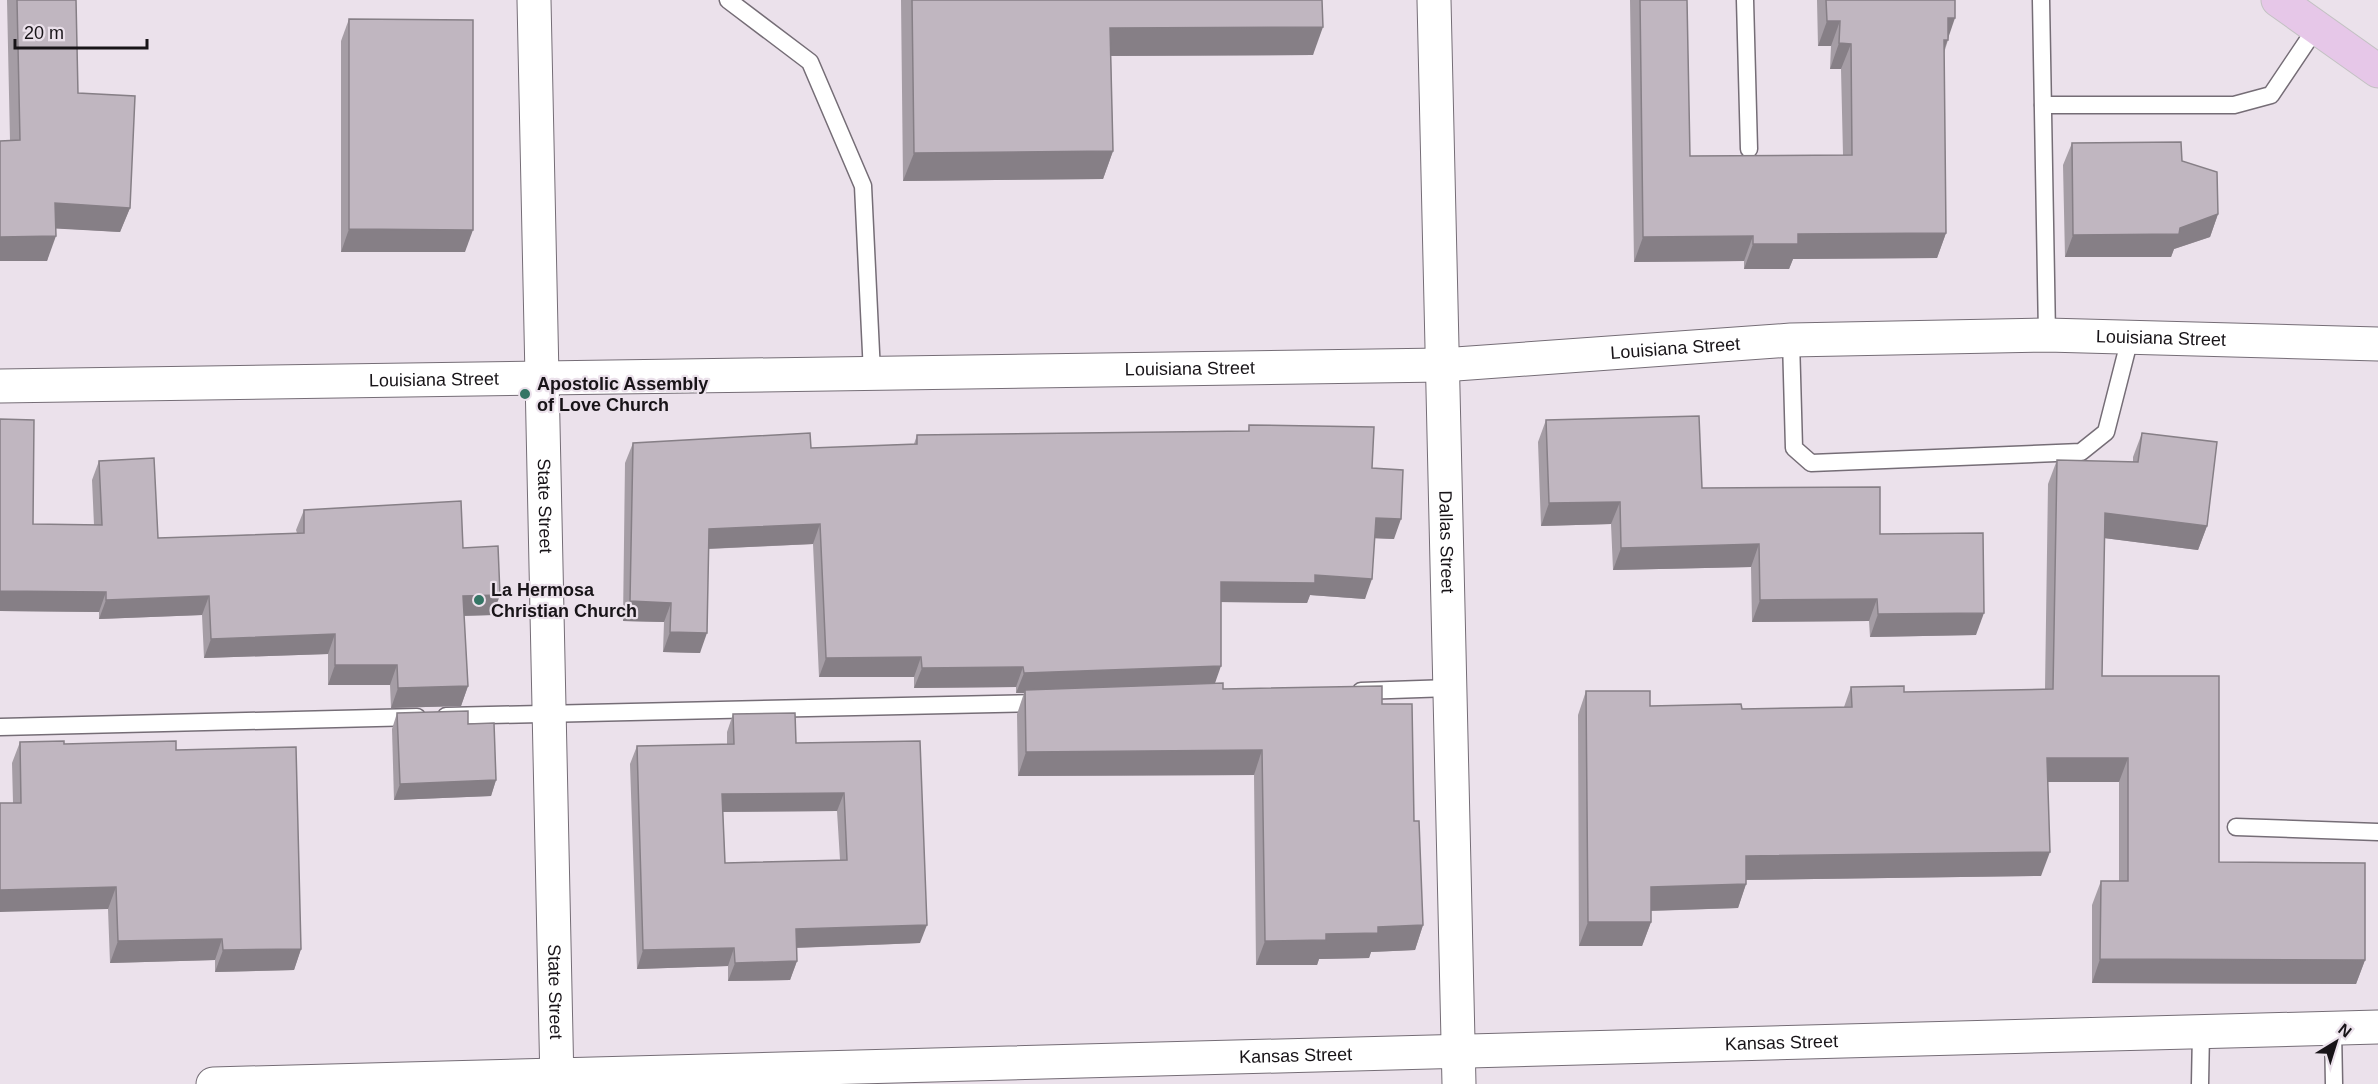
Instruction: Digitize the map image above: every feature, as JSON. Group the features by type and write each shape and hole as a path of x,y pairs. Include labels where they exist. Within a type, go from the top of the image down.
{"main road":[{"path":"2278,0 2378,71"}],"street":[{"name":"State Street","path":"534,0 557,1080"},
{"name":"Dallas Street","path":"1434,0 1459,1084"},
{"name":"Louisiana Street","path":"0,386 1442,365 1791,340 2047,335 2378,345"},
{"name":"Kansas Street","path":"213,1084 557,1080 1458,1051 2378,1027"}],"lane":[{"path":"728,0 810,62 863,186 872,373"},
{"path":"1745,0 1749,149"},
{"path":"2041,0 2047,335"},
{"path":"2043,105 2234,105 2271,95 2316,28"},
{"path":"1791,340 1794,381 1794,448 1811,463 2080,452 2106,432 2130,338"},
{"path":"1347,691 1450,688"},
{"path":"0,727 1059,702"},
{"path":"2236,827 2378,832"},
{"path":"2333,1029 2334,1084"},
{"path":"2200,1084 2201,1032"}],"building":[{"path":"17,0 76,0 78,93 135,96 130,208 55,203 56,236 0,237 0,141 20,140"},
{"path":"912,0 1322,0 1323,27 1110,28 1113,151 914,153"},
{"path":"1640,0 1687,0 1690,156 1852,155 1851,44 1839,43 1840,21 1827,21 1826,0 1955,0 1955,18 1948,18 1948,40 1944,40 1946,233 1798,234 1798,244 1753,244 1753,236 1643,237"},
{"path":"349,19 473,20 473,230 349,229"},
{"path":"2181,142 2182,161 2217,172 2218,214 2180,228 2179,234 2073,235 2072,143"},
{"path":"1699,416 1702,488 1880,487 1880,534 1983,533 1984,613 1878,614 1877,599 1760,600 1759,544 1621,548 1620,502 1549,503 1546,420"},
{"path":"0,419 34,420 33,524 102,525 99,461 154,458 158,538 304,533 304,510 461,501 463,548 498,546 500,595 463,596 468,686 398,688 397,665 335,665 335,634 211,639 209,596 106,600 106,592 0,591"},
{"path":"1249,425 1374,427 1372,468 1403,470 1401,519 1376,518 1372,579 1315,575 1315,583 1221,582 1221,666 1024,673 1023,667 922,668 921,657 826,658 820,524 709,529 707,633 670,632 671,603 630,601 633,443 810,433 811,448 917,444 917,435 1249,431"},
{"path":"2142,433 2217,442 2207,526 2105,513 2102,676 2219,676 2219,862 2365,863 2365,960 2100,959 2101,881 2128,881 2128,758 2047,758 2050,852 1746,856 1746,884 1651,887 1651,922 1588,922 1586,691 1650,691 1650,706 1741,704 1742,709 1852,707 1851,687 1904,686 1904,692 2053,689 2057,460 2138,462"},
{"path":"1223,683 1223,689 1382,686 1382,704 1412,704 1414,821 1419,821 1423,925 1378,927 1378,933 1326,934 1326,940 1265,941 1262,750 1026,752 1025,690"},
{"path":"468,711 468,724 494,723 496,780 400,784 397,713"},
{"path":"795,713 796,743 920,741 927,925 796,929 797,961 735,963 734,948 643,950 637,746 734,744 733,714","holes":["844,793 847,860 725,863 722,794"]},
{"path":"64,741 64,744 176,741 176,750 296,747 301,949 223,950 222,939 118,941 116,887 0,890 0,803 21,803 20,742"}],"place":[{"name":"Apostolic Assembly of Love Church","path":"525,394"},
{"name":"La Hermosa Christian Church","path":"479,600"}]}
